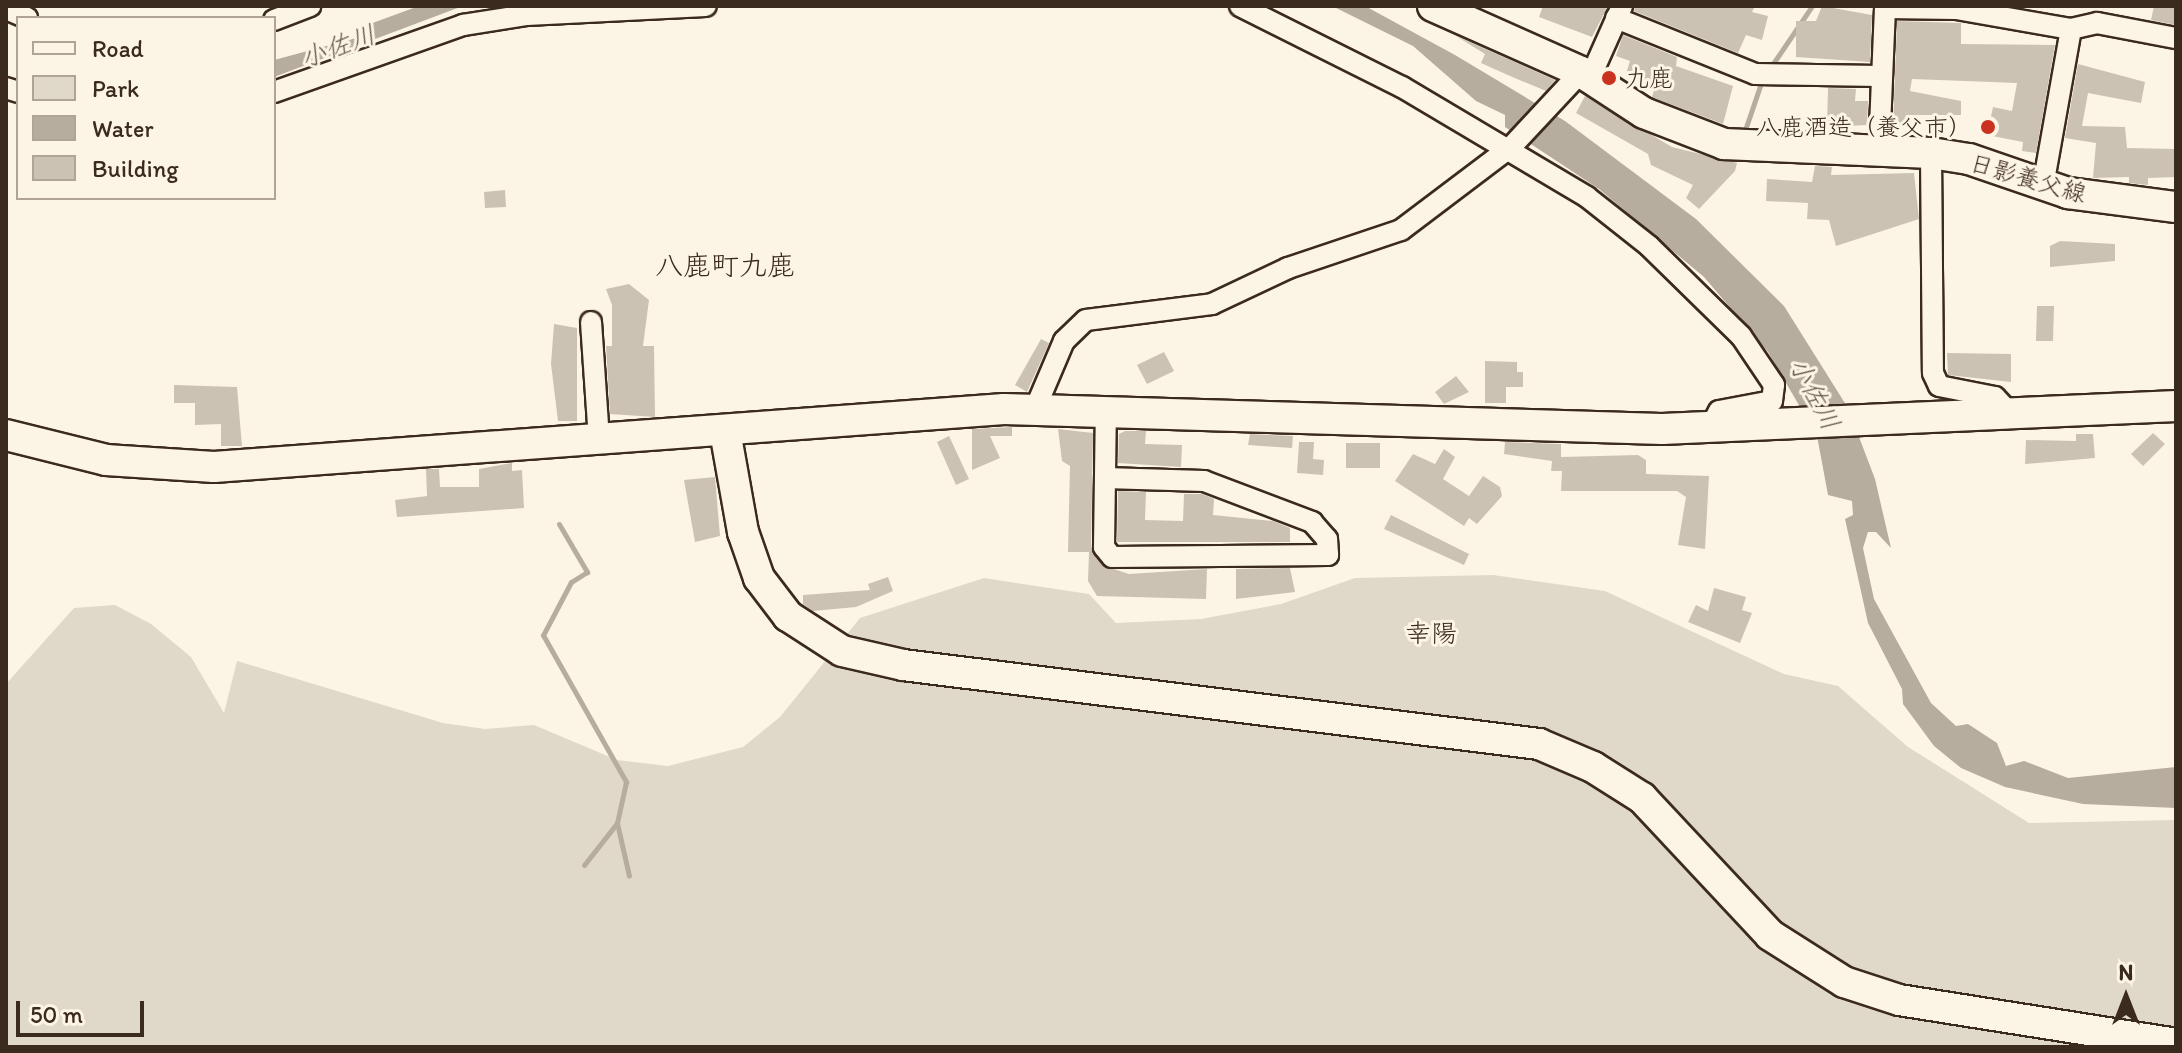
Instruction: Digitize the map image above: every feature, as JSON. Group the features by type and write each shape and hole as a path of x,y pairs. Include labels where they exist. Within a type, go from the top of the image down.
{"street":[{"path":"276,19 310,6"},
{"path":"276,91 463,25 527,15 706,6"},
{"path":"1240,6 1310,37 1510,148 1649,246 1741,336 1775,397 1719,411 1711,426"},
{"name":"日影養父線","path":"1433,6 1586,75 1644,113 1724,144 1931,153 2043,186 2176,207"},
{"path":"1879,151 1879,76 1885,7 1970,11 2071,29 2097,23 2176,38"},
{"path":"1035,409 1064,341 1086,320 1212,304 1288,268 1401,230 1510,148 1586,75 1618,10 1755,74 1879,76"},
{"path":"2043,186 2071,29"},
{"path":"1931,153 1933,373 1939,386 1995,397 2006,409"},
{"path":"591,322 599,439"},
{"path":"6,435 161,468 1035,409 1711,426 2006,409 2176,406"},
{"path":"1105,478 1204,481 1312,522 1327,539 1328,555 1112,557 1104,547 1105,478 1106,410"},
{"path":"725,431 743,532 759,578 801,627 842,651 903,665 1539,744 1593,767 1642,798 1770,935 1844,982 1899,1000 2176,1044"}],"green space":[{"path":"1493,575 1605,591 1784,674 1838,686 1908,747 2029,823 2176,820 2176,1047 6,1047 6,684 74,608 115,605 151,624 191,657 224,713 237,661 443,723 485,729 534,725 617,760 668,766 743,747 780,717 860,618 984,578 1089,594 1116,623 1201,619 1281,604 1355,578"}],"water":[{"name":"小佐川","path":"419,6 463,6 276,76 276,59 356,38 367,25"},
{"name":"小佐川","path":"1332,6 1365,6 1455,55 1565,121 1696,219 1784,306 1848,408 1875,479 1891,548 1876,532 1868,532 1863,548 1874,599 1931,703 1956,726 1968,724 1997,743 2006,766 2024,761 2068,778 2176,767 2176,808 2083,804 2005,787 1961,768 1934,746 1903,704 1902,689 1868,623 1845,519 1853,515 1852,501 1828,495 1817,436 1768,352 1704,277 1599,189 1505,127 1505,115 1476,101 1413,46"}],"building":[{"path":"1543,6 1608,6 1592,37 1539,17"},
{"path":"1635,6 1755,6 1752,12 1768,16 1762,40 1746,35 1738,53 1634,11"},
{"path":"1822,6 1872,15 1870,62 1796,57 1796,21 1816,21"},
{"path":"2154,6 2176,6 2176,25 2151,20"},
{"path":"1897,21 1961,23 1961,44 2055,45 2036,153 2022,151 2023,142 1987,135 1993,107 2012,111 2017,83 1912,79 1910,91 1961,101 1961,115 1910,115 1910,127 1893,127"},
{"path":"1623,35 1677,57 1676,66 1733,86 1723,124 1652,97 1656,83 1626,74 1630,61 1616,56"},
{"path":"1456,36 1555,80 1546,91 1510,76 1481,63 1485,54"},
{"path":"2078,64 2145,82 2141,103 2088,93 2082,126 2125,127 2127,148 2176,149 2176,177 2148,178 2148,185 2129,183 2129,177 2093,178 2096,143 2065,138"},
{"path":"1828,88 1856,89 1855,101 1868,101 1867,125 1827,127"},
{"path":"1585,96 1672,147 1737,163 1735,171 1699,209 1686,198 1693,185 1651,165 1648,154 1576,113"},
{"path":"1815,166 1832,167 1831,175 1914,173 1919,219 1836,246 1829,220 1807,219 1808,203 1766,201 1767,179 1812,182"},
{"path":"505,190 506,207 485,208 484,192"},
{"path":"2060,241 2115,244 2115,261 2050,267 2050,246"},
{"path":"629,284 649,300 643,346 654,346 655,417 610,414 606,346 612,346 612,305 606,289"},
{"path":"2037,306 2054,306 2053,341 2036,341"},
{"path":"554,324 577,328 577,421 558,421 551,364"},
{"path":"1041,339 1049,343 1027,392 1015,385"},
{"path":"1164,352 1174,371 1147,384 1137,365"},
{"path":"1947,353 2011,354 2011,382 1948,375"},
{"path":"1485,361 1517,362 1517,372 1523,372 1523,387 1506,387 1506,403 1485,403"},
{"path":"1456,376 1469,392 1444,404 1435,392"},
{"path":"174,385 237,387 242,446 221,446 221,424 195,425 195,403 174,403"},
{"path":"1012,427 1012,436 990,436 1000,458 972,470 972,429"},
{"path":"1058,429 1093,433 1091,547 1102,565 1129,574 1207,569 1206,599 1097,596 1088,581 1089,552 1068,552 1070,466 1062,461"},
{"path":"1146,431 1145,444 1182,445 1181,467 1118,463 1119,434"},
{"path":"2153,433 2165,444 2143,466 2131,454"},
{"path":"1250,434 1293,436 1292,448 1248,445"},
{"path":"2076,434 2093,434 2095,458 2025,464 2026,440 2076,441"},
{"path":"949,436 969,479 956,485 937,442"},
{"path":"1299,442 1314,442 1313,459 1324,460 1323,475 1297,473"},
{"path":"1505,442 1561,444 1561,457 1638,455 1646,460 1646,474 1709,476 1705,549 1678,545 1686,497 1677,491 1561,491 1562,471 1551,471 1552,461 1504,454"},
{"path":"1346,443 1380,443 1380,468 1346,468"},
{"path":"1444,449 1455,457 1443,479 1469,496 1483,476 1500,487 1502,496 1477,524 1469,518 1464,526 1395,481 1413,454 1435,464"},
{"path":"512,463 512,471 522,470 524,508 397,517 395,500 427,496 426,469 439,469 440,487 479,487 479,469"},
{"path":"715,477 720,536 695,542 684,480"},
{"path":"1118,491 1146,492 1145,520 1183,521 1184,494 1202,494 1214,499 1213,515 1273,521 1290,528 1290,542 1117,542"},
{"path":"1391,515 1469,554 1464,565 1384,529"},
{"path":"1290,568 1295,592 1236,599 1236,569"},
{"path":"888,577 893,591 856,607 813,611 803,604 803,595 870,590 868,584"},
{"path":"1714,588 1746,597 1742,610 1752,613 1740,643 1688,622 1696,605 1708,611"}],"waterway":[{"path":"1770,68 1812,6"},
{"path":"1745,130 1762,80"},
{"path":"559,524 587,572 571,582 543,635 626,782 617,823 629,876"},
{"path":"584,865 617,823"}],"place":[{"name":"九鹿","path":"1609,78"},
{"name":"八鹿酒造（養父市）","path":"1988,127"}],"district":[{"name":"八鹿町九鹿","path":"725,265"},
{"name":"幸陽","path":"1431,634"}]}
